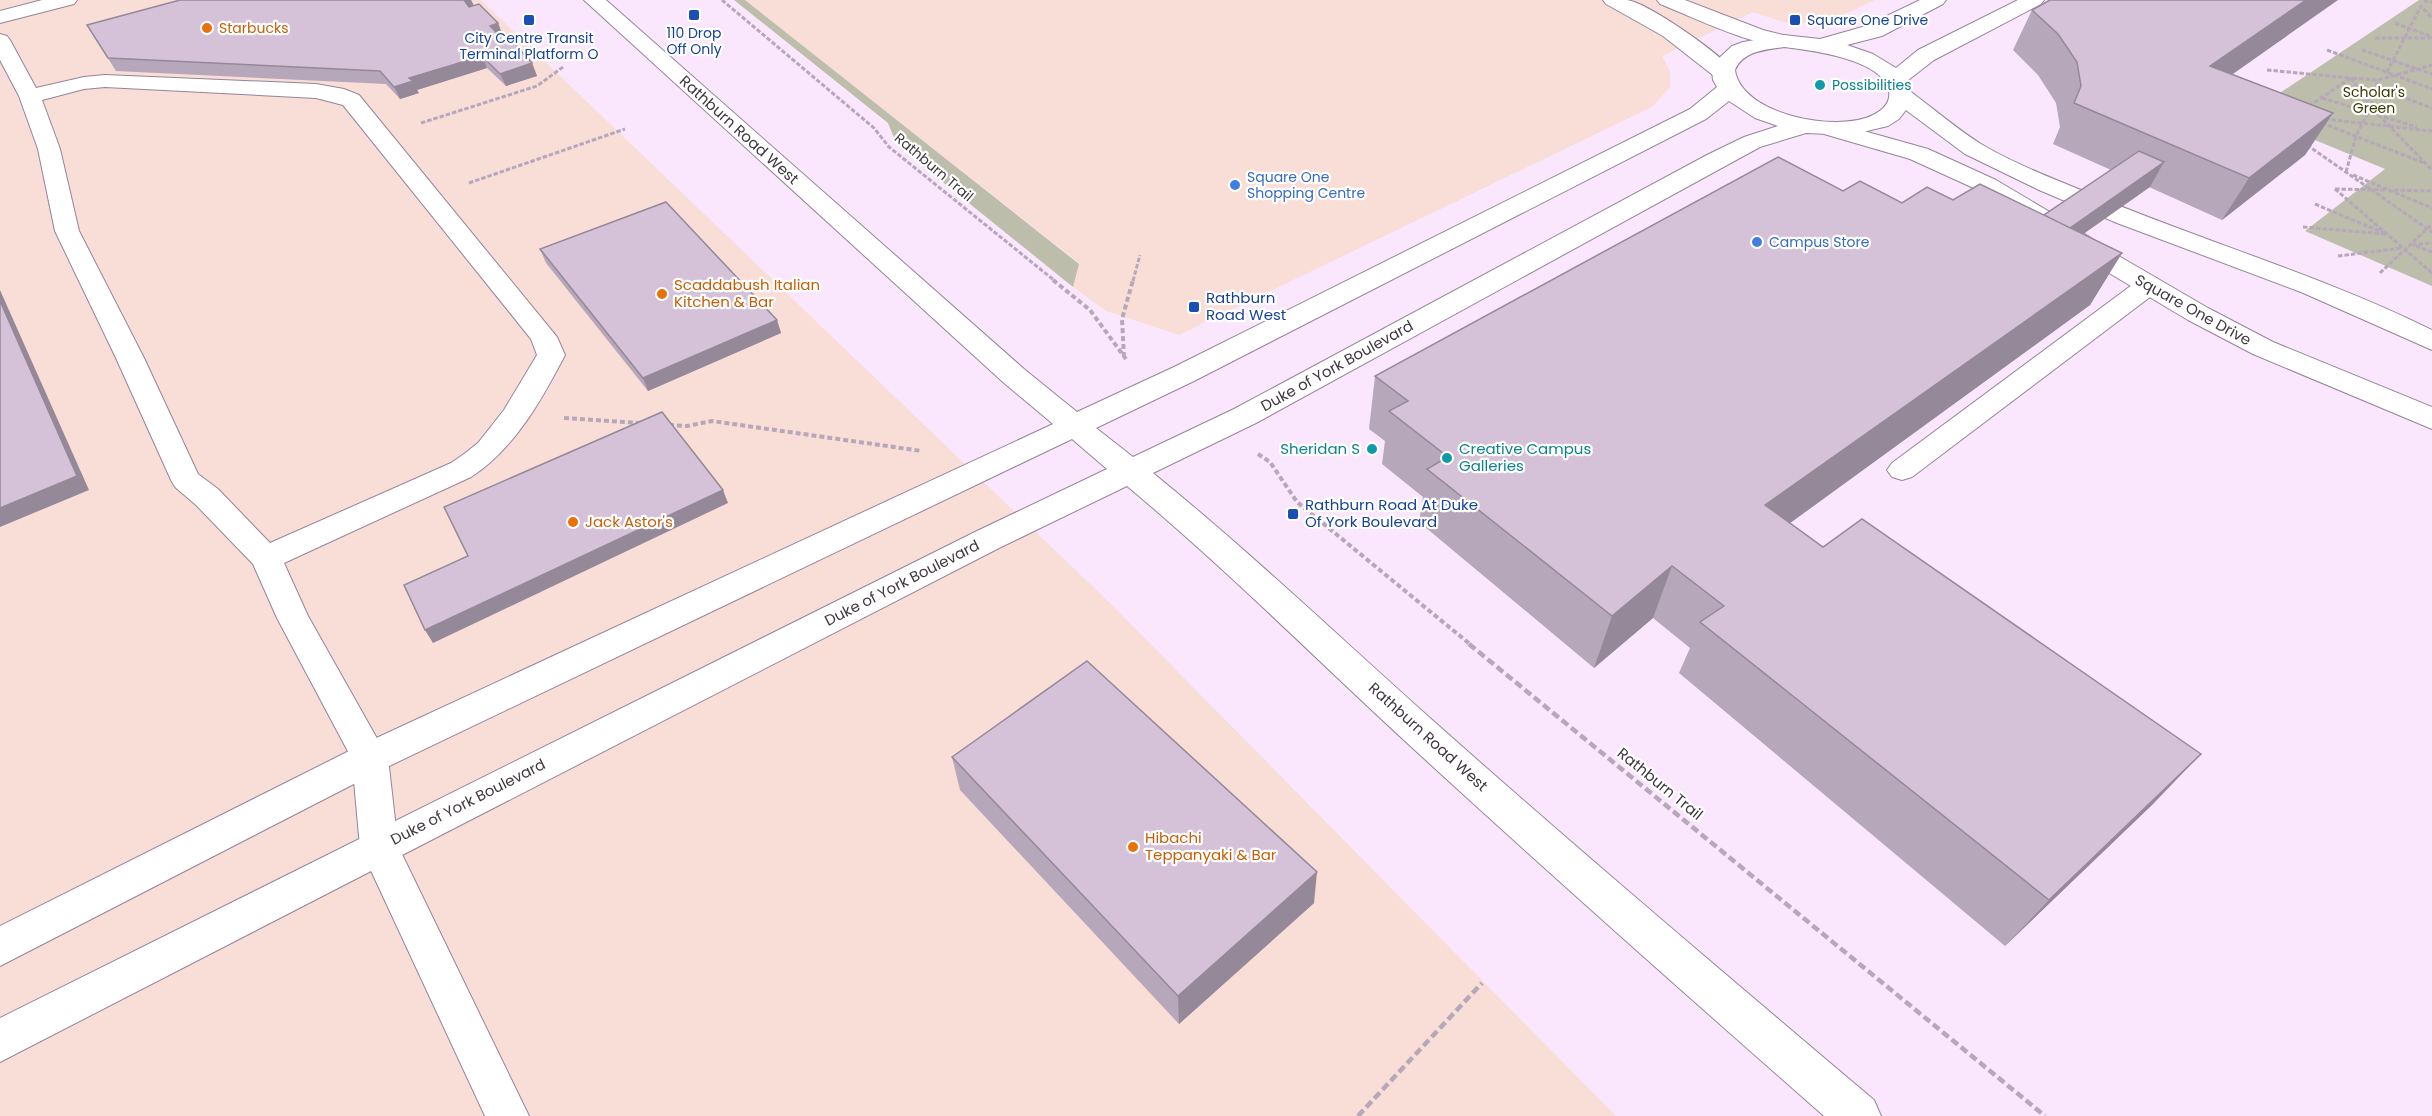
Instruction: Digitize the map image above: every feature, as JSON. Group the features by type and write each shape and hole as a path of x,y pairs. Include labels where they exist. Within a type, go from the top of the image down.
{"street":[{"path":"0,17 67,0"},
{"name":"Rathburn Road West","path":"594,0 1014,376 1200,529 1418,729 1656,942 1858,1116"},
{"path":"1822,45 1874,31 1936,0"},
{"path":"1726,80 1746,104 1772,117 1804,126 1832,129 1860,128 1884,121 1898,110 1899,88 1926,55 2034,0"},
{"path":"0,947 370,758 1184,374 1688,120 1698,114 1726,80 1728,59 1741,50 1761,44 1784,41 1822,45 1852,53 1878,65 1899,88 1973,149 2048,185 2126,218 2311,286 2380,315 2432,341"},
{"name":"Duke of York Boulevard","path":"0,1041 987,540 1245,416 1716,160 1752,142 1804,126"},
{"name":"Square One Drive","path":"1832,129 1919,154 1987,184 2149,285 2263,348 2432,419"}],"lane":[{"path":"1613,0 1640,13 1684,40 1726,80"},
{"path":"1666,0 1757,35 1784,41"},
{"path":"0,40 30,96 49,149 67,231 130,358 186,480 207,497 266,558 293,618 370,758 380,847 507,1116"},
{"path":"30,96 84,82 105,81 316,91 336,94 351,100 544,336 551,355 505,429 486,452 461,470 266,558"},
{"path":"1902,470 2149,285"}],"path":[{"name":"Rathburn Trail","path":"722,0 874,128 889,147 1090,310 1124,358 1122,319 1140,255"},
{"path":"2424,1 2432,2"},
{"path":"2387,72 2421,6 2432,18"},
{"path":"2425,10 2432,13"},
{"path":"2394,23 2432,38"},
{"path":"2375,38 2432,38"},
{"path":"2327,50 2432,88"},
{"path":"2362,50 2432,74"},
{"path":"2267,70 2378,80 2432,64"},
{"path":"419,124 537,86 563,67"},
{"path":"2305,108 2351,78"},
{"path":"2351,78 2371,107 2426,164"},
{"path":"2346,172 2355,136 2371,107 2378,80"},
{"path":"2376,87 2432,108"},
{"path":"2322,98 2432,131"},
{"path":"2427,130 2315,119 2432,168"},
{"path":"468,183 625,129"},
{"path":"2299,139 2432,232"},
{"path":"2346,172 2432,208"},
{"path":"2387,234 2335,189 2432,191"},
{"path":"2315,204 2387,234 2409,247 2432,273"},
{"path":"2303,226 2387,234"},
{"path":"2331,256 2432,243"},
{"path":"2409,247 2432,252"},
{"path":"563,418 642,423"},
{"path":"664,425 687,426 712,421 926,451"},
{"name":"Rathburn Trail","path":"1270,462 1298,502 2045,1116"},
{"path":"1358,1116 1482,983"}],"shaded area":[{"path":"0,0 481,0 1113,606 1616,1116 0,1116"},
{"name":"Square One Shopping Centre","path":"745,0 1875,0 1833,20 1813,24 1783,22 1753,12 1662,56 1670,71 1670,87 1652,107 1179,335 1106,311 1073,287 1079,263"}],"green space":[{"path":"734,0 745,0 1079,264 1073,287 897,145 888,123"},
{"name":"Scholar's Green","path":"2419,0 2432,0 2432,286 2305,231 2385,169 2250,113"}],"building":[{"path":"180,0 464,0 469,7 479,4 498,23 490,26 499,35 506,34 532,63 500,74 482,56 409,78 413,81 394,87 380,71 108,58 87,25"},
{"path":"2050,0 2306,0 2210,66 2333,113 2249,178 2074,103 2081,86 2077,62 2058,34 2032,10"},
{"path":"2139,151 2164,162 2070,228 2044,215"},
{"path":"1778,157 1843,191 1860,181 1902,203 1927,187 1953,200 1980,184 2122,253 1765,505 1823,547 1862,519 2201,754 2049,900 1700,622 1724,606 1672,566 1612,616 1427,469 1448,457 1389,411 1408,401 1375,376"},
{"path":"666,202 777,320 643,378 540,249"},
{"path":"0,301 77,476 0,508"},
{"path":"662,412 723,490 425,630 404,585 468,556 444,507"},
{"name":"Hibachi Teppanyaki & Bar","path":"1087,661 1317,872 1178,996 952,757"}],"place":[{"name":"110 Drop Off Only","path":"694,15"},
{"name":"City Centre Transit Terminal Platform O","path":"529,20"},
{"name":"Square One Drive","path":"1795,20"},
{"name":"Starbucks","path":"207,28"},
{"name":"Possibilities","path":"1820,85"},
{"name":"Square One Shopping Centre","path":"1235,185"},
{"name":"Campus Store","path":"1757,242"},
{"name":"Scaddabush Italian Kitchen & Bar","path":"662,294"},
{"name":"Rathburn Road West","path":"1194,307"},
{"name":"Sheridan S","path":"1372,449"},
{"name":"Creative Campus Galleries","path":"1447,458"},
{"name":"Rathburn Road At Duke Of York Boulevard","path":"1293,514"},
{"name":"Jack Astor's","path":"573,522"},
{"name":"Hibachi Teppanyaki & Bar","path":"1133,847"}]}
